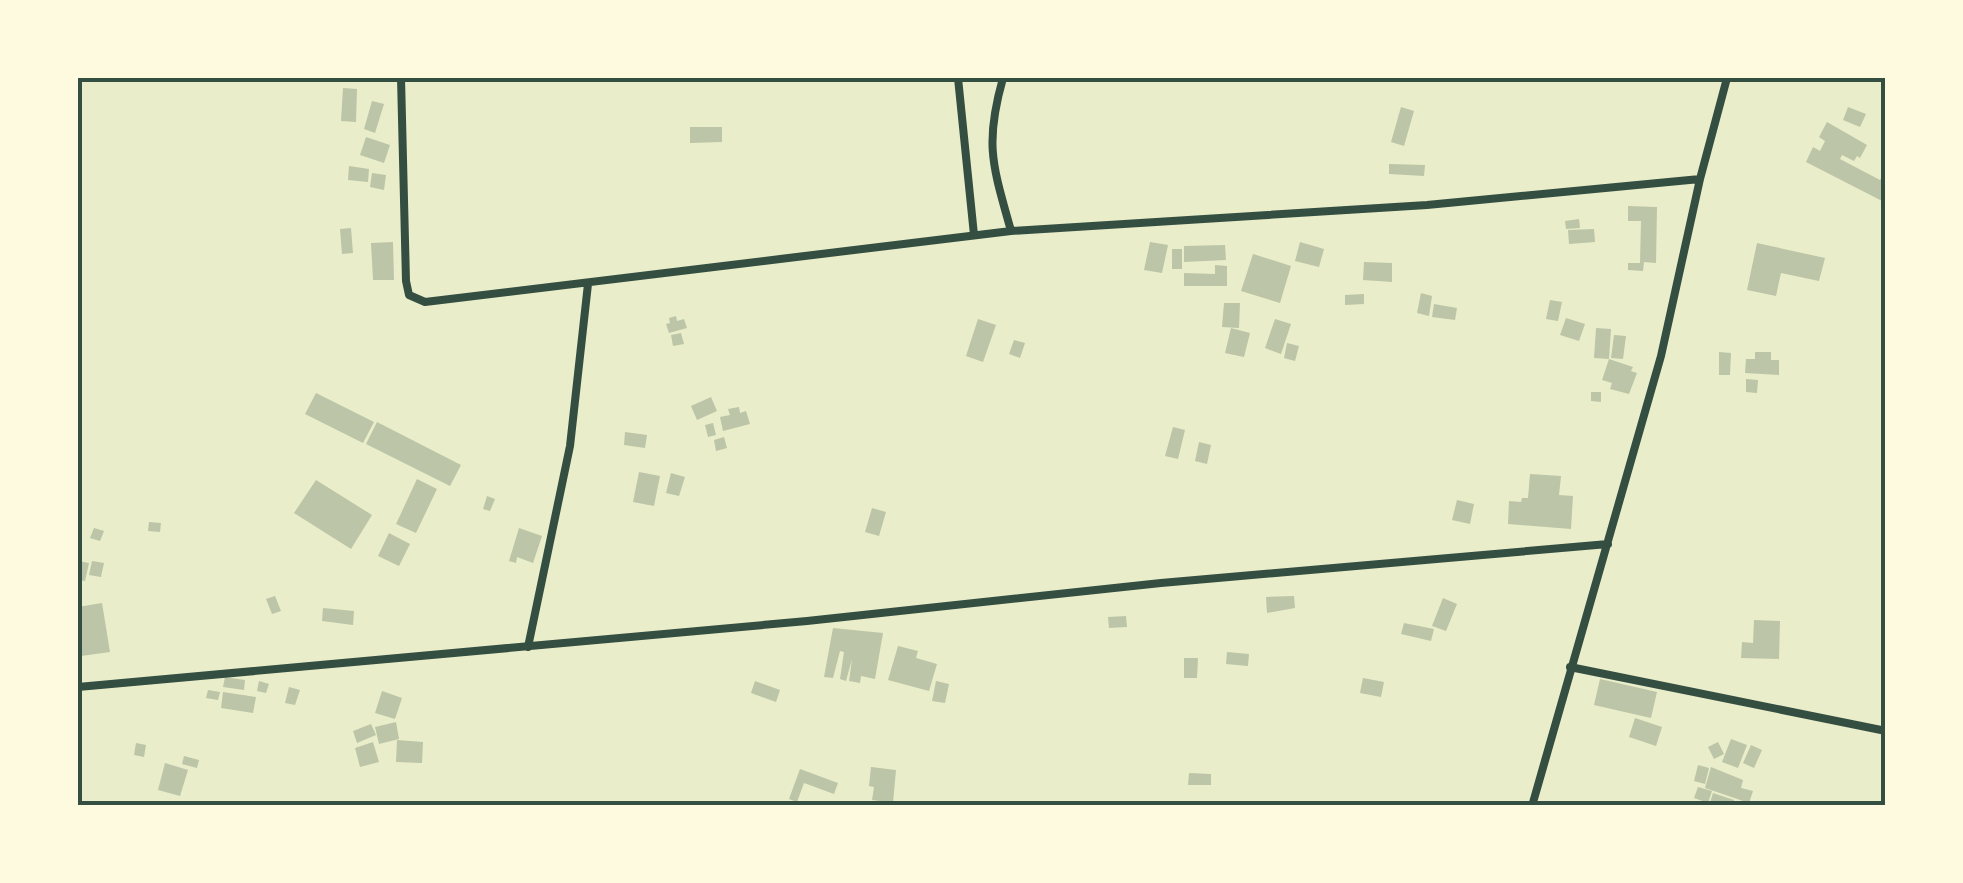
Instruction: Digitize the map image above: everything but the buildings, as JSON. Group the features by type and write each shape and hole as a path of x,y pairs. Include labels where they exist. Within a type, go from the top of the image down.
{"street":[{"path":"401,78 403,234 409,295 425,302 1011,231 1426,206 1700,179"},
{"path":"958,78 974,235"},
{"path":"1003,78 990,136 992,162 1011,231"},
{"path":"1532,806 1661,356 1727,78"},
{"path":"528,647 570,446 588,284"},
{"path":"78,686 1608,544"},
{"path":"1570,667 1886,731"}]}
